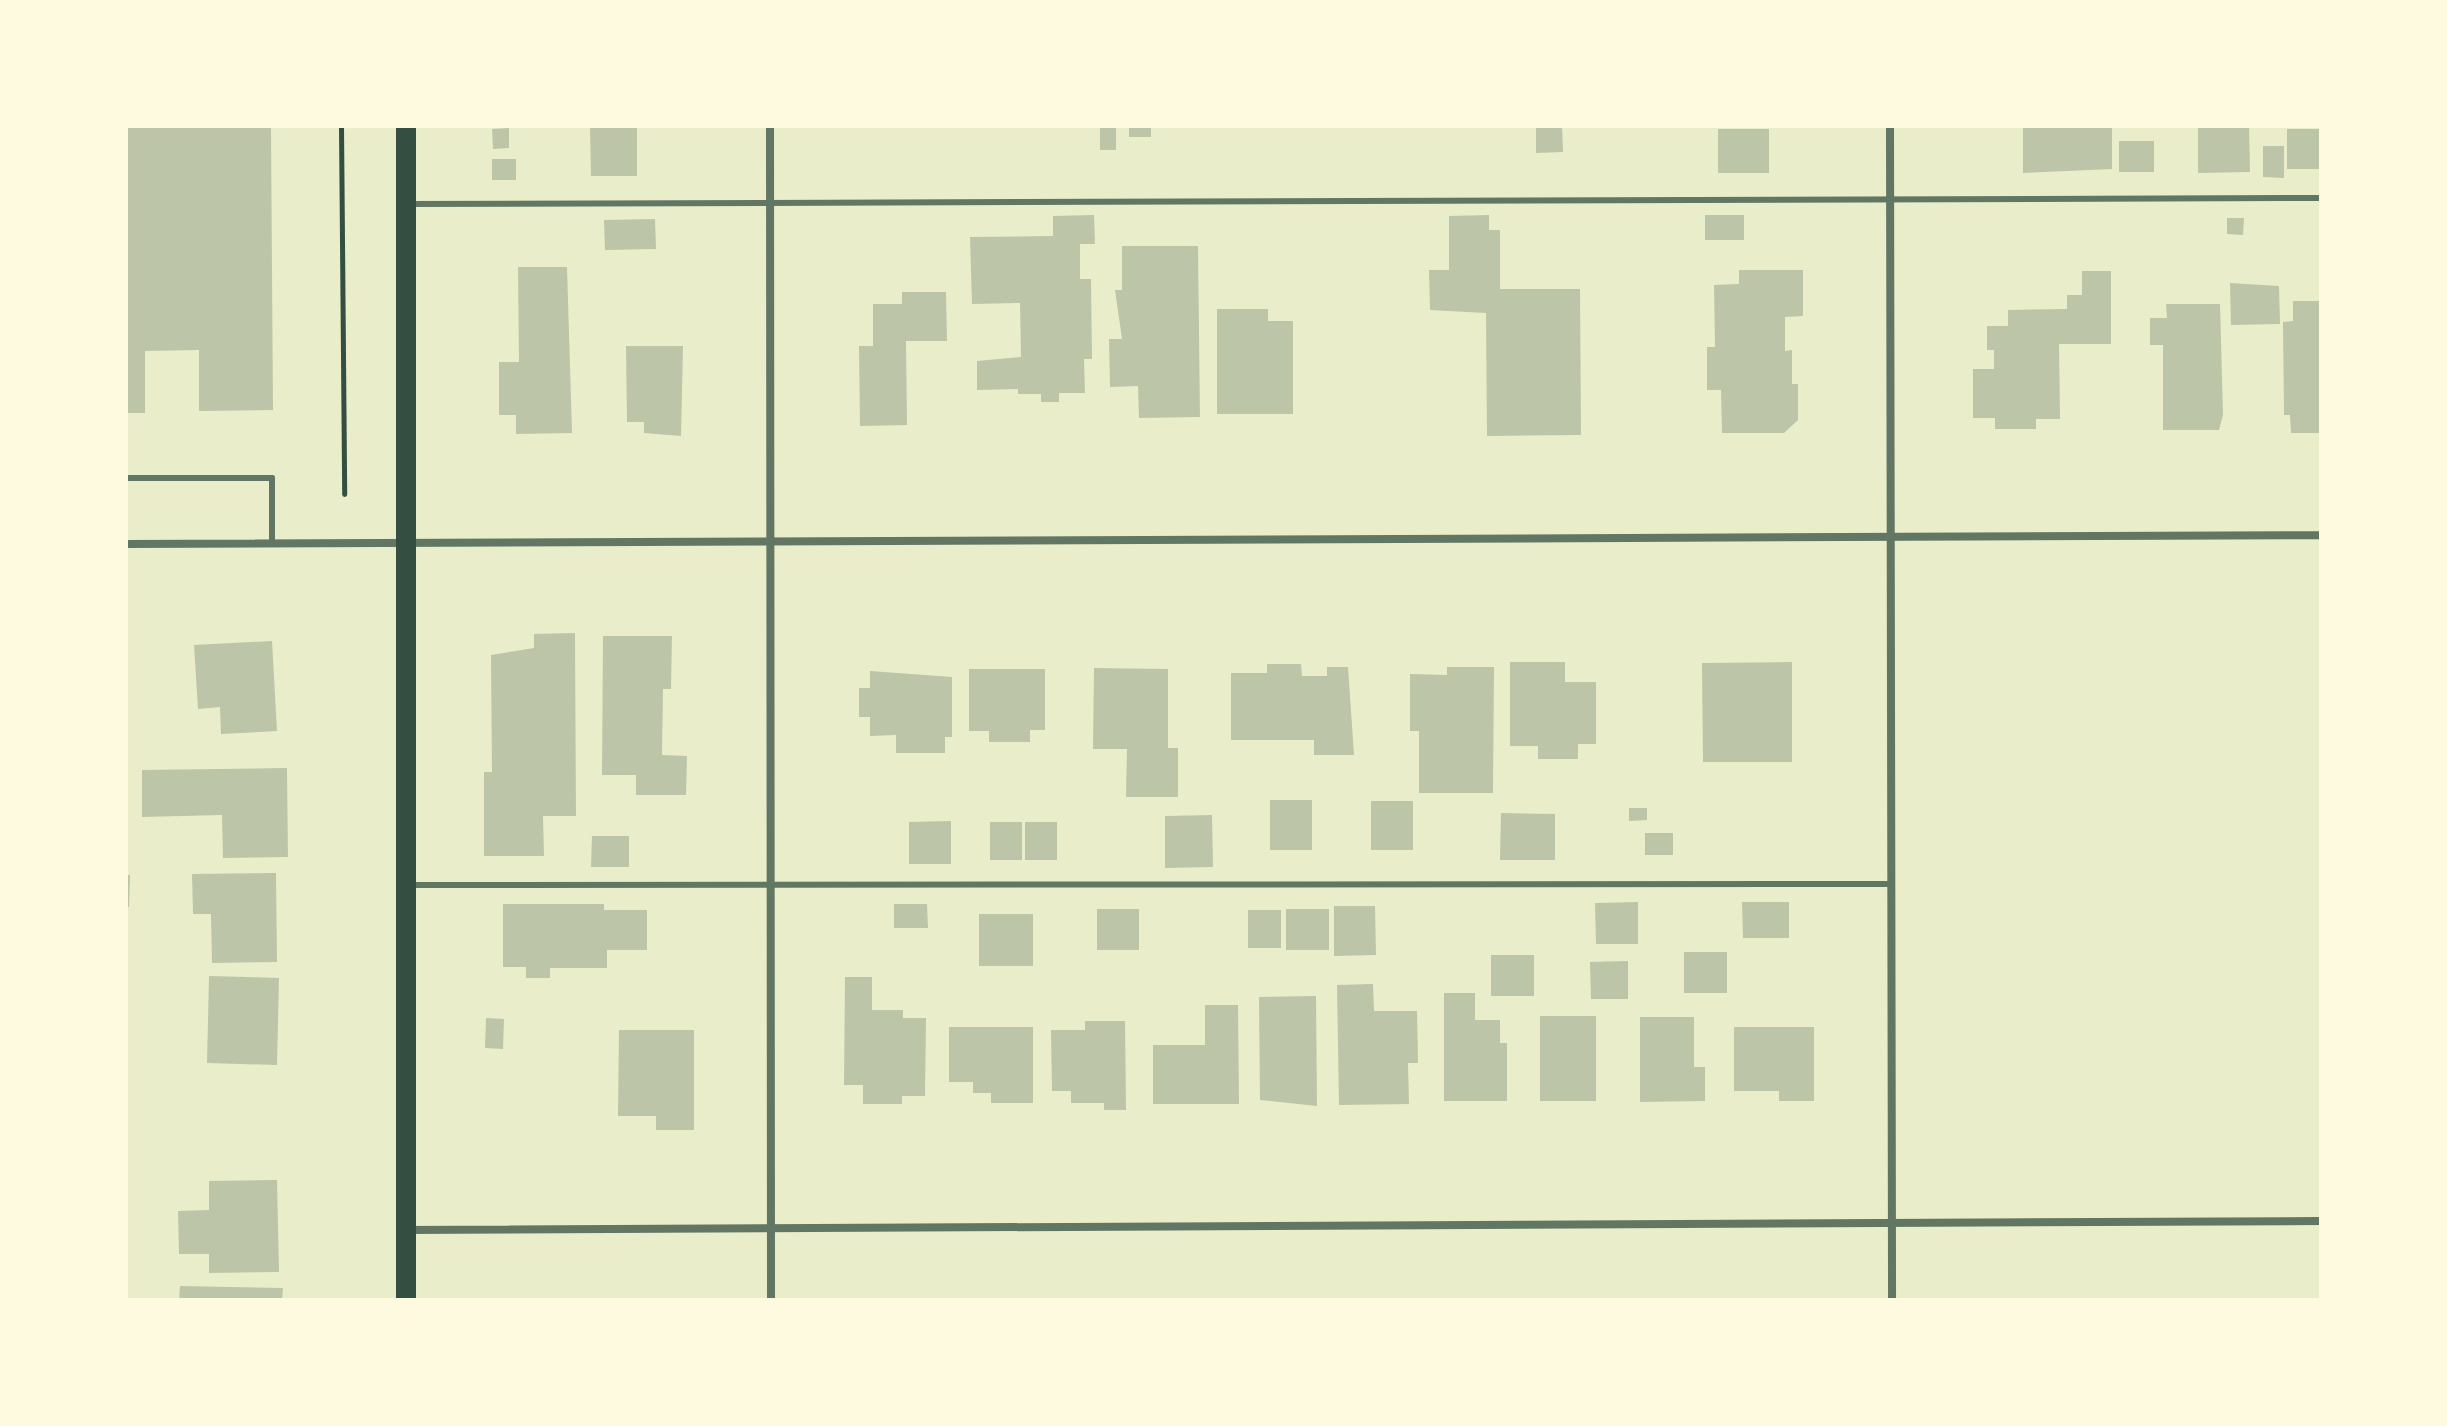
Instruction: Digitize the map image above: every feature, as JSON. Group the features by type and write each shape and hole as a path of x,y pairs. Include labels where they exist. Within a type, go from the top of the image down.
{"main road":[{"path":"406,126 406,1300"}],"street":[{"path":"770,126 771,1300"},
{"path":"1890,126 1892,1300"},
{"path":"126,544 2321,535"},
{"path":"406,1230 2321,1221"}],"lane":[{"path":"406,204 2321,198"},
{"path":"126,478 272,478 272,544"},
{"path":"406,885 1892,884"}],"path":[{"path":"341,126 344,494"}],"building":[{"path":"126,126 271,126 273,410 199,411 199,350 145,351 145,413 126,413"},
{"path":"590,126 637,126 637,176 591,176"},
{"path":"1100,126 1116,126 1116,150 1100,150"},
{"path":"1129,126 1151,126 1151,137 1129,137"},
{"path":"1536,126 1562,126 1563,152 1536,153"},
{"path":"2023,126 2112,126 2112,169 2023,173"},
{"path":"2198,126 2249,126 2250,172 2198,173"},
{"path":"509,128 509,148 493,149 492,129"},
{"path":"1718,129 1769,129 1769,173 1718,173"},
{"path":"2287,129 2321,129 2321,169 2287,169"},
{"path":"2119,141 2154,141 2154,172 2119,172"},
{"path":"2263,146 2284,146 2284,178 2263,177"},
{"path":"492,159 516,159 516,180 492,180"},
{"path":"1094,215 1095,244 1080,244 1080,279 1091,279 1092,359 1084,359 1085,393 1059,393 1059,402 1041,402 1041,394 1018,394 1018,389 977,390 977,361 1021,357 1020,303 972,304 970,237 1053,236 1053,216"},
{"path":"1489,215 1489,230 1500,230 1500,289 1580,289 1581,435 1487,436 1486,313 1430,310 1429,270 1449,270 1449,216"},
{"path":"1705,215 1744,215 1744,240 1705,240"},
{"path":"2227,218 2244,218 2243,235 2227,234"},
{"path":"655,219 656,249 605,250 604,220"},
{"path":"1122,246 1198,246 1200,417 1139,418 1138,386 1110,387 1109,339 1122,339 1115,290 1122,290"},
{"path":"518,267 567,267 572,433 516,434 516,415 499,415 499,362 519,362"},
{"path":"1739,270 1803,270 1803,316 1785,317 1785,351 1792,350 1792,384 1798,384 1798,420 1784,433 1722,433 1721,390 1707,390 1707,347 1715,347 1714,285 1739,284"},
{"path":"2082,271 2111,271 2111,344 2059,344 2060,419 2036,419 2036,429 1995,429 1995,418 1973,418 1973,369 1994,369 1994,350 1987,350 1987,326 2008,326 2008,310 2067,309 2067,295 2082,295"},
{"path":"2230,283 2279,286 2280,324 2231,325"},
{"path":"902,292 946,292 947,341 906,341 907,425 860,426 859,346 873,346 873,304 902,304"},
{"path":"2293,301 2321,301 2321,433 2291,433 2290,415 2284,415 2283,322 2293,321"},
{"path":"2166,304 2220,304 2223,415 2219,430 2163,430 2163,345 2150,345 2150,318 2167,318"},
{"path":"1217,309 1268,309 1268,321 1293,321 1293,414 1217,414"},
{"path":"626,346 683,346 681,436 644,433 644,422 627,422"},
{"path":"575,633 576,816 543,816 544,856 484,856 484,772 492,772 491,655 534,648 534,634"},
{"path":"603,636 672,636 671,689 663,689 662,755 687,756 686,795 636,795 636,775 602,775"},
{"path":"272,641 277,731 221,734 220,707 198,709 194,645"},
{"path":"1510,662 1565,662 1565,682 1596,682 1596,744 1578,744 1578,759 1538,759 1538,746 1510,746"},
{"path":"1792,662 1792,762 1703,762 1702,663"},
{"path":"1267,664 1301,664 1302,676 1327,676 1327,667 1348,667 1354,755 1314,755 1314,740 1231,740 1231,673 1267,673"},
{"path":"1447,667 1494,667 1493,793 1419,793 1419,731 1410,731 1410,674 1447,675"},
{"path":"1094,668 1168,669 1168,748 1178,748 1178,797 1126,797 1127,749 1093,749"},
{"path":"969,669 1045,669 1045,730 1030,730 1030,742 989,742 989,731 969,731"},
{"path":"870,671 952,677 952,737 945,737 945,753 896,753 896,735 870,736 870,717 859,717 859,688 870,688"},
{"path":"287,768 288,857 223,858 222,815 142,817 142,770"},
{"path":"1270,800 1312,800 1312,850 1270,850"},
{"path":"1371,801 1413,801 1413,850 1371,850"},
{"path":"1629,808 1647,808 1647,820 1629,821"},
{"path":"1501,813 1555,814 1555,860 1500,860"},
{"path":"1212,815 1213,867 1165,868 1165,816"},
{"path":"951,821 951,864 909,864 909,822"},
{"path":"990,822 1022,822 1022,860 990,860"},
{"path":"1025,822 1057,822 1057,860 1025,860"},
{"path":"1645,833 1673,833 1673,855 1645,855"},
{"path":"592,836 629,836 629,867 591,867"},
{"path":"276,873 277,962 212,963 211,914 193,914 192,874"},
{"path":"126,875 130,875 129,907 126,907"},
{"path":"1638,902 1638,944 1596,944 1595,903"},
{"path":"1742,902 1789,902 1789,938 1743,938"},
{"path":"503,904 604,904 604,910 647,910 647,950 607,950 607,968 550,968 550,978 526,978 526,967 503,967"},
{"path":"894,904 927,904 928,928 894,928"},
{"path":"1334,906 1375,906 1376,955 1334,956"},
{"path":"1097,909 1139,909 1139,950 1097,950"},
{"path":"1286,909 1329,909 1329,950 1286,950"},
{"path":"1248,910 1281,910 1281,948 1248,948"},
{"path":"979,914 1033,914 1033,966 979,966"},
{"path":"1684,952 1727,952 1727,993 1684,993"},
{"path":"1491,955 1534,955 1534,996 1491,996"},
{"path":"1628,961 1628,999 1591,999 1590,962"},
{"path":"209,976 279,978 277,1065 207,1063"},
{"path":"845,977 872,977 872,1010 903,1010 903,1018 926,1018 925,1096 902,1096 902,1104 863,1104 863,1085 844,1085"},
{"path":"1373,984 1374,1011 1417,1011 1418,1063 1408,1063 1409,1104 1339,1105 1337,985"},
{"path":"1444,993 1475,993 1475,1020 1500,1020 1500,1043 1507,1043 1507,1101 1444,1101"},
{"path":"1316,996 1317,1106 1260,1100 1259,997"},
{"path":"1205,1005 1238,1005 1239,1104 1153,1104 1153,1045 1205,1045"},
{"path":"1540,1016 1596,1016 1596,1101 1540,1101"},
{"path":"1640,1017 1694,1017 1694,1067 1705,1067 1705,1101 1640,1102"},
{"path":"486,1018 504,1019 503,1049 485,1048"},
{"path":"1085,1021 1125,1021 1126,1110 1104,1110 1104,1103 1071,1103 1071,1091 1052,1091 1051,1030 1085,1030"},
{"path":"949,1027 1033,1027 1033,1103 991,1103 991,1093 973,1093 973,1082 949,1082"},
{"path":"1734,1027 1814,1027 1814,1101 1779,1101 1779,1091 1734,1091"},
{"path":"619,1030 694,1030 694,1130 656,1130 656,1116 618,1116"},
{"path":"277,1180 279,1272 209,1273 209,1254 179,1254 178,1211 209,1210 209,1181"},
{"path":"180,1286 283,1288 282,1300 179,1300"}]}
